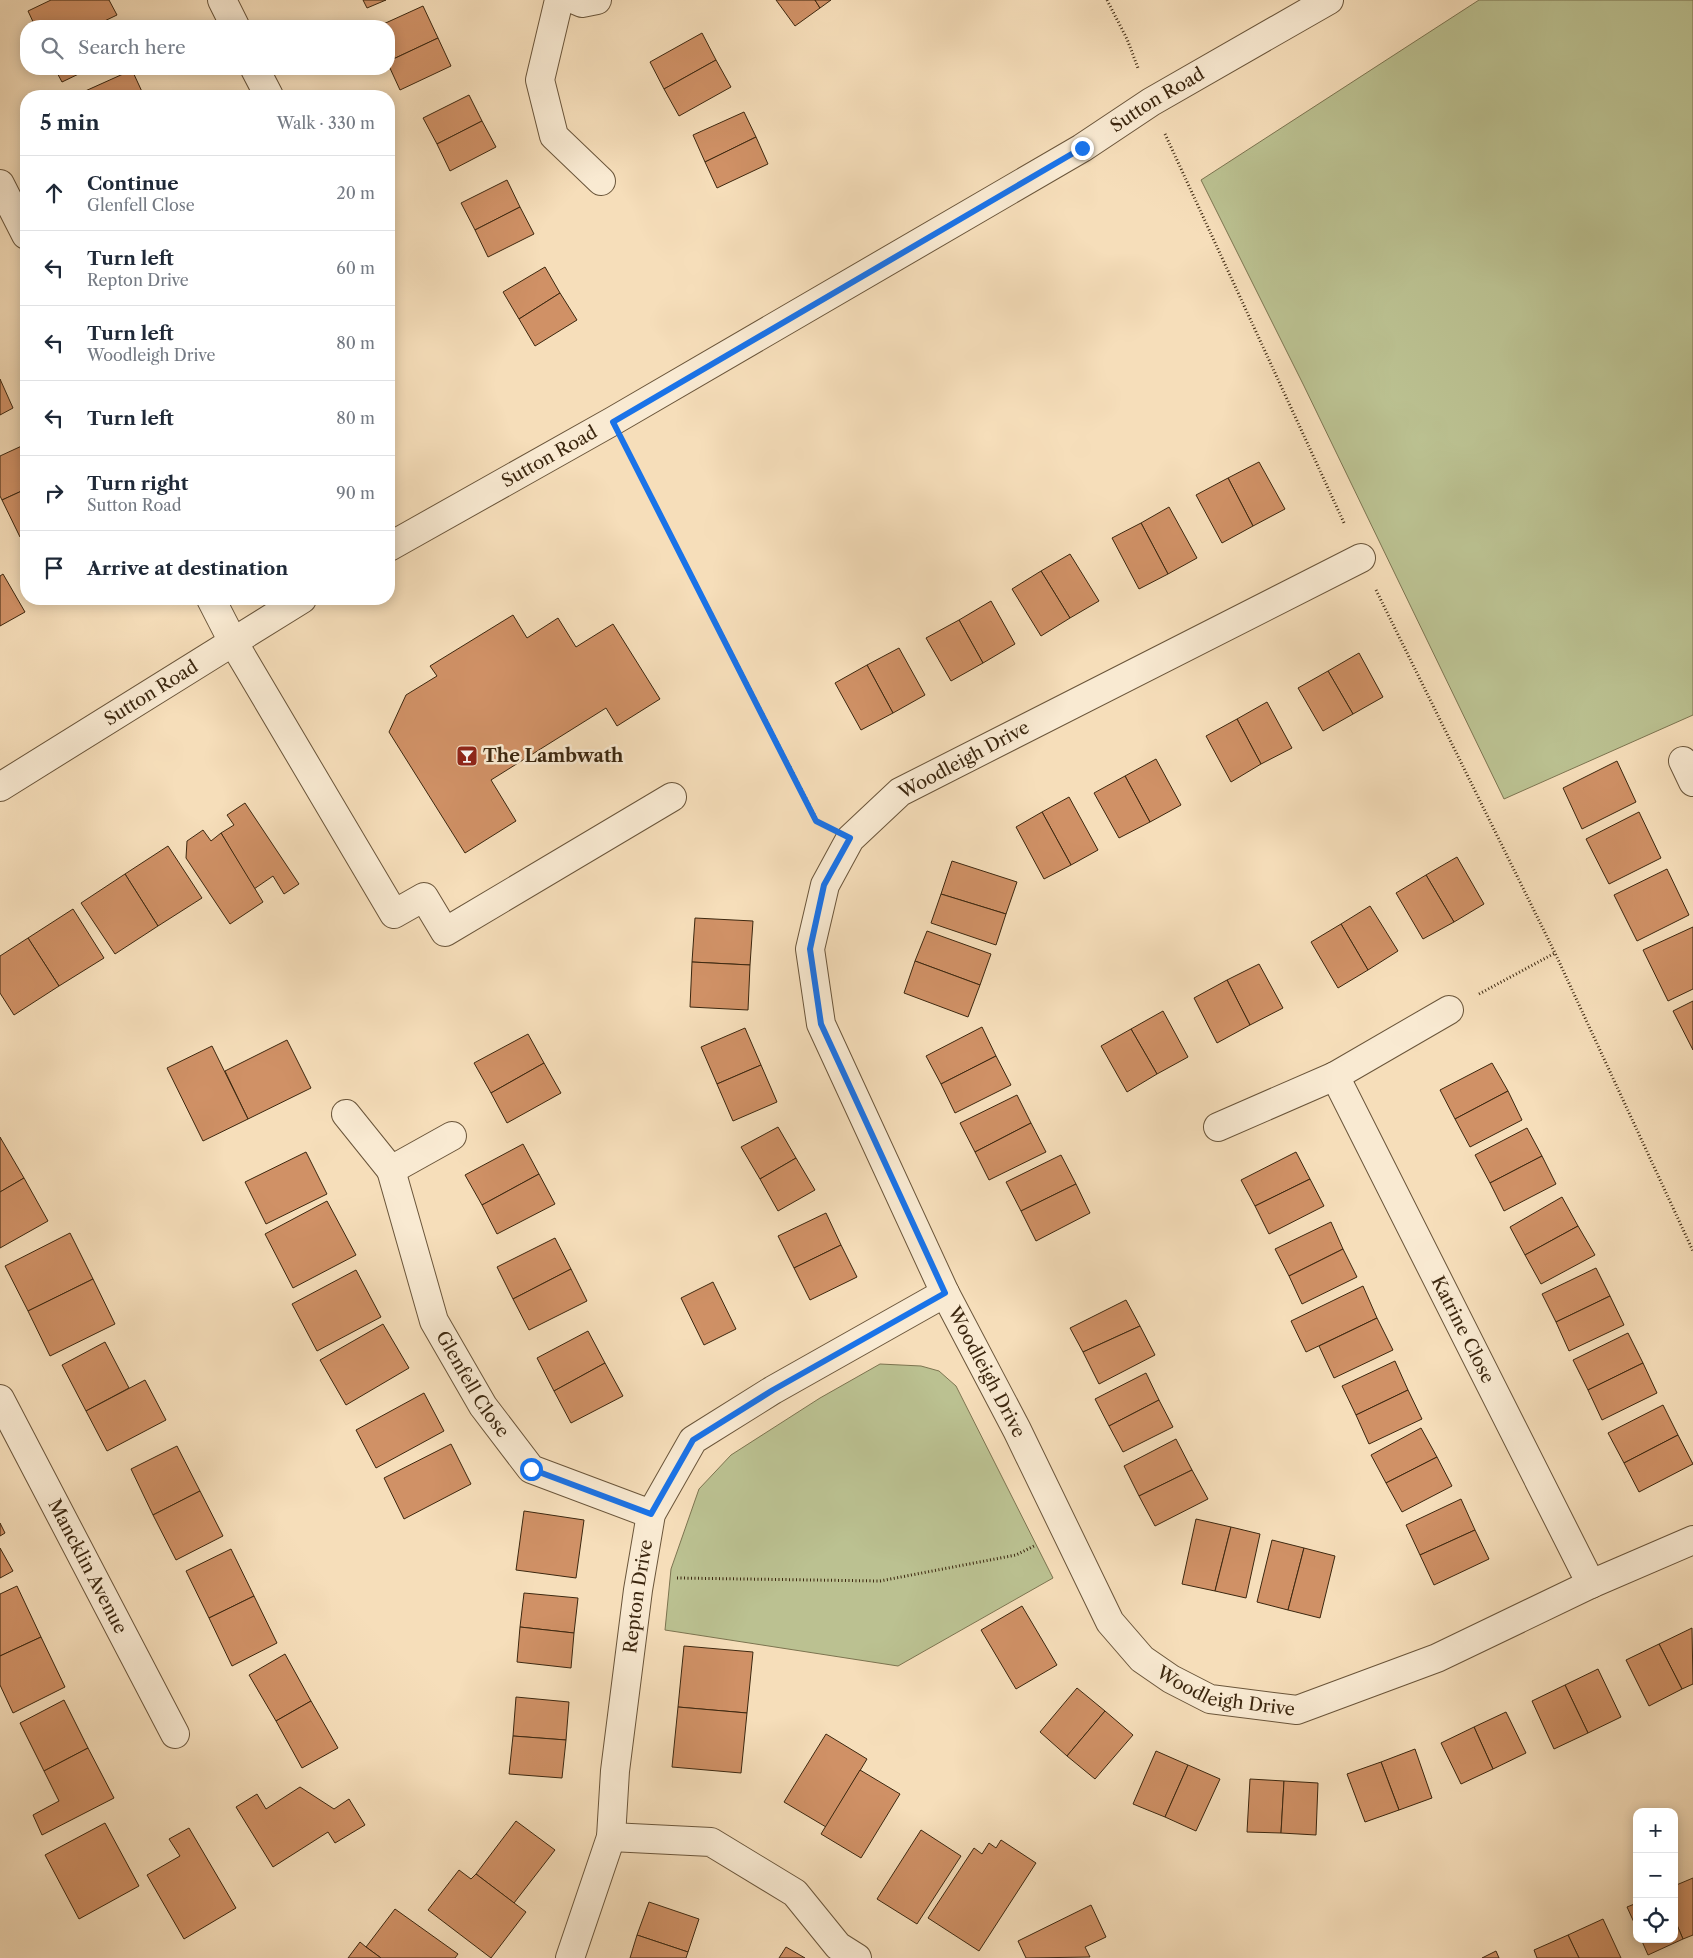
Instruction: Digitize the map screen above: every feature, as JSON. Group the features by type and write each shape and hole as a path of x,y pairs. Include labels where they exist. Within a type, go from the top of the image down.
{"street":[{"path":"222,0 232,20"},
{"path":"559,0 540,80 554,136 601,181"},
{"path":"575,0 582,3 597,0"},
{"name":"Sutton Road","path":"395,544 613,422 1082,148 1151,102 1329,0"},
{"path":"258,75 266,90"},
{"path":"0,184 20,223"},
{"name":"Woodleigh Drive","path":"1361,558 900,792 850,838 824,885 810,949 821,1024 945,1293 1017,1430 1110,1622 1142,1659 1171,1679 1210,1699 1297,1710 1437,1658 1591,1584 1693,1540"},
{"path":"214,605 232,640 394,914 424,897 445,932 672,797"},
{"name":"Sutton Road","path":"0,787 232,640 292,605"},
{"path":"1218,1127 1335,1076 1449,1010"},
{"name":"Katrine Close","path":"1335,1076 1591,1584"},
{"name":"Glenfell Close","path":"346,1114 391,1170 434,1321 483,1406 531,1469 651,1514"},
{"path":"391,1170 452,1136"},
{"name":"Repton Drive","path":"570,1958 611,1837 615,1771 651,1514 693,1440 773,1390 945,1293"},
{"name":"Mancklin Avenue","path":"0,1399 174,1734"},
{"path":"611,1837 711,1842 795,1893 838,1946 858,1958"}],"path":[{"path":"1108,0 1127,39 1151,102 1361,558 1556,953 1693,1251"},
{"path":"613,422 816,821 850,838"},
{"path":"1449,1010 1556,953"},
{"path":"642,1577 880,1581 1016,1555 1065,1530"}],"green space":[{"path":"1479,0 1693,0 1693,715 1504,799 1304,386 1201,180"},
{"path":"880,1364 921,1366 939,1371 956,1386 1053,1578 898,1666 665,1630 671,1569 699,1489 731,1455 820,1398"}],"building":[{"path":"51,0 109,0 117,15 107,20 32,20 28,11"},
{"path":"363,0 386,0 367,8"},
{"path":"776,0 815,0 820,8 795,26"},
{"path":"815,0 831,0 820,8"},
{"path":"423,6 438,38 395,58 395,20 392,20"},
{"path":"702,33 716,60 664,89 650,62"},
{"path":"438,38 451,66 400,90 393,75 395,75 395,58"},
{"path":"716,60 731,87 679,116 664,89"},
{"path":"58,75 77,75 62,82"},
{"path":"121,75 134,75 141,90 87,90"},
{"path":"469,95 482,121 437,144 423,118"},
{"path":"744,112 756,137 705,162 693,135"},
{"path":"482,121 496,147 450,171 437,144"},
{"path":"756,137 768,164 717,188 705,162"},
{"path":"507,180 520,207 475,230 461,203"},
{"path":"520,207 534,234 488,257 475,230"},
{"path":"545,267 560,293 519,319 503,292"},
{"path":"560,293 577,320 535,346 519,319"},
{"path":"0,379 13,408 0,415"},
{"path":"20,447 20,492 2,500 0,496 0,456"},
{"path":"1259,462 1285,509 1253,526 1228,478"},
{"path":"1228,478 1253,526 1222,543 1196,495"},
{"path":"20,492 20,537 2,500"},
{"path":"1169,507 1197,558 1168,574 1141,523"},
{"path":"1141,523 1168,574 1139,589 1112,538"},
{"path":"1070,554 1099,601 1070,618 1041,571"},
{"path":"1041,571 1070,618 1041,636 1012,589"},
{"path":"3,574 25,612 0,626 0,576"},
{"path":"991,601 1015,644 983,663 959,620"},
{"name":"The Lambwath","path":"513,615 527,638 558,618 576,647 613,624 660,699 617,726 606,708 491,780 516,821 465,853 389,732 406,695 437,676 430,666"},
{"path":"959,620 983,663 951,681 926,638"},
{"path":"899,648 925,695 893,713 867,665"},
{"path":"1359,653 1383,697 1353,714 1328,671"},
{"path":"867,665 893,713 861,730 835,683"},
{"path":"1328,671 1353,714 1323,731 1298,688"},
{"path":"1267,702 1292,748 1261,764 1237,719"},
{"path":"1237,719 1261,764 1231,782 1206,736"},
{"path":"1156,759 1181,805 1150,822 1125,776"},
{"path":"1617,761 1636,802 1582,829 1563,788"},
{"path":"1125,776 1150,822 1119,838 1094,793"},
{"path":"1069,797 1098,850 1071,865 1042,812"},
{"path":"245,803 299,884 284,894 273,876 254,889 221,833 234,825 227,815"},
{"path":"1042,812 1071,865 1044,879 1016,827"},
{"path":"1639,812 1661,858 1609,884 1586,839"},
{"path":"203,830 211,841 221,833 263,902 230,924 186,858 187,841"},
{"path":"168,846 202,898 158,926 125,874"},
{"path":"1457,857 1484,904 1454,922 1426,875"},
{"path":"952,861 1017,882 1006,914 941,894"},
{"path":"1667,869 1689,915 1637,941 1614,895"},
{"path":"125,874 158,926 115,954 81,903"},
{"path":"1426,875 1454,922 1423,939 1396,893"},
{"path":"941,894 1006,914 996,945 931,923"},
{"path":"1370,906 1398,951 1368,970 1341,924"},
{"path":"73,909 104,958 59,986 28,938"},
{"path":"695,918 753,921 750,965 692,962"},
{"path":"1341,924 1368,970 1338,988 1311,942"},
{"path":"1693,927 1693,989 1668,1001 1643,950"},
{"path":"927,931 991,954 980,985 915,961"},
{"path":"28,938 59,986 14,1015 0,993 0,956"},
{"path":"915,961 980,985 968,1017 904,993"},
{"path":"692,962 750,965 748,1010 690,1007"},
{"path":"1259,964 1283,1008 1250,1025 1227,980"},
{"path":"1227,980 1250,1025 1217,1043 1194,998"},
{"path":"1693,1001 1693,1050 1673,1011"},
{"path":"1163,1011 1188,1057 1157,1074 1131,1029"},
{"path":"982,1027 996,1056 941,1084 926,1056"},
{"path":"745,1028 761,1065 717,1084 701,1047"},
{"path":"1131,1029 1157,1074 1127,1092 1101,1046"},
{"path":"528,1034 544,1063 491,1093 474,1063"},
{"path":"287,1040 311,1088 248,1119 225,1071"},
{"path":"212,1046 248,1119 203,1141 167,1068"},
{"path":"996,1056 1011,1085 955,1113 941,1084"},
{"path":"544,1063 561,1093 507,1123 491,1093"},
{"path":"1492,1063 1508,1091 1455,1119 1440,1090"},
{"path":"761,1065 777,1102 733,1121 717,1084"},
{"path":"1508,1091 1522,1120 1470,1147 1455,1119"},
{"path":"1017,1095 1031,1123 975,1152 960,1123"},
{"path":"1031,1123 1046,1152 989,1180 975,1152"},
{"path":"778,1127 796,1158 760,1179 741,1147"},
{"path":"1527,1128 1542,1156 1490,1183 1475,1155"},
{"path":"0,1137 24,1178 0,1192"},
{"path":"523,1144 539,1174 482,1205 465,1175"},
{"path":"306,1152 327,1194 266,1224 245,1182"},
{"path":"1296,1152 1310,1179 1255,1206 1241,1180"},
{"path":"1061,1155 1076,1184 1021,1211 1006,1182"},
{"path":"1542,1156 1556,1184 1504,1211 1490,1183"},
{"path":"796,1158 815,1190 778,1211 760,1179"},
{"path":"539,1174 555,1204 497,1234 482,1205"},
{"path":"24,1178 48,1221 0,1248 0,1192"},
{"path":"1310,1179 1324,1206 1269,1234 1255,1206"},
{"path":"1076,1184 1090,1213 1036,1241 1021,1211"},
{"path":"1562,1197 1578,1226 1525,1255 1510,1227"},
{"path":"327,1201 356,1255 293,1288 265,1234"},
{"path":"826,1213 841,1245 794,1268 778,1236"},
{"path":"1331,1222 1343,1249 1289,1276 1275,1249"},
{"path":"1578,1226 1595,1255 1541,1284 1525,1255"},
{"path":"70,1233 93,1279 28,1311 5,1266"},
{"path":"555,1238 571,1269 513,1299 497,1267"},
{"path":"841,1245 857,1277 810,1300 794,1268"},
{"path":"1343,1249 1357,1277 1302,1304 1289,1276"},
{"path":"1596,1268 1610,1296 1556,1322 1542,1294"},
{"path":"571,1269 587,1301 529,1330 513,1299"},
{"path":"356,1270 381,1317 317,1351 292,1304"},
{"path":"93,1279 115,1324 50,1356 28,1311"},
{"path":"713,1282 736,1329 704,1345 681,1298"},
{"path":"1363,1286 1377,1318 1306,1352 1291,1321"},
{"path":"1610,1296 1624,1325 1569,1351 1556,1322"},
{"path":"1126,1300 1140,1326 1083,1352 1070,1328"},
{"path":"1377,1318 1393,1350 1334,1378 1319,1346"},
{"path":"383,1324 409,1368 346,1405 320,1360"},
{"path":"1140,1326 1155,1355 1099,1384 1083,1352"},
{"path":"588,1331 605,1363 554,1391 537,1358"},
{"path":"1628,1333 1643,1363 1588,1390 1573,1360"},
{"path":"105,1342 129,1388 86,1411 62,1365"},
{"path":"1395,1361 1408,1390 1356,1415 1342,1386"},
{"path":"605,1363 623,1396 571,1423 554,1391"},
{"path":"1643,1363 1657,1393 1602,1420 1588,1390"},
{"path":"1146,1373 1159,1400 1109,1426 1095,1399"},
{"path":"145,1380 166,1420 107,1451 86,1411"},
{"path":"1408,1390 1422,1419 1369,1444 1356,1415"},
{"path":"424,1393 444,1431 376,1468 356,1430"},
{"path":"1159,1400 1173,1427 1123,1452 1109,1426"},
{"path":"1663,1405 1678,1435 1624,1463 1608,1433"},
{"path":"1421,1428 1437,1457 1386,1483 1371,1455"},
{"path":"1678,1435 1693,1464 1639,1492 1624,1463"},
{"path":"1176,1439 1192,1470 1139,1496 1124,1466"},
{"path":"451,1444 471,1484 404,1519 384,1478"},
{"path":"177,1446 200,1491 153,1515 131,1469"},
{"path":"1437,1457 1452,1486 1402,1512 1386,1483"},
{"path":"1192,1470 1208,1499 1155,1526 1139,1496"},
{"path":"200,1491 223,1536 176,1560 153,1515"},
{"path":"1461,1499 1475,1530 1420,1555 1406,1525"},
{"path":"524,1511 584,1520 576,1578 516,1570"},
{"path":"1196,1519 1231,1527 1215,1591 1182,1584"},
{"path":"0,1523 5,1533 0,1536"},
{"path":"1231,1527 1260,1534 1246,1598 1215,1591"},
{"path":"1475,1530 1489,1559 1434,1585 1420,1555"},
{"path":"1272,1540 1304,1548 1288,1610 1257,1602"},
{"path":"0,1548 13,1571 0,1578"},
{"path":"1304,1548 1335,1556 1320,1618 1288,1610"},
{"path":"231,1549 254,1596 209,1618 186,1571"},
{"path":"17,1586 41,1637 0,1656 0,1594"},
{"path":"524,1593 578,1598 574,1633 520,1627"},
{"path":"254,1596 277,1643 232,1666 209,1618"},
{"path":"1022,1606 1057,1665 1016,1689 981,1630"},
{"path":"520,1627 574,1633 571,1668 517,1662"},
{"path":"1692,1628 1693,1684 1682,1689 1659,1644"},
{"path":"41,1637 65,1687 13,1713 0,1685 0,1656"},
{"path":"1659,1644 1682,1689 1649,1706 1626,1660"},
{"path":"684,1646 753,1652 747,1713 678,1707"},
{"path":"285,1654 311,1701 276,1721 249,1675"},
{"path":"1598,1669 1621,1717 1588,1733 1565,1685"},
{"path":"1565,1685 1588,1733 1554,1749 1532,1701"},
{"path":"1077,1688 1105,1711 1067,1756 1040,1732"},
{"path":"516,1697 569,1702 566,1740 513,1736"},
{"path":"64,1700 88,1748 44,1771 20,1723"},
{"path":"311,1701 338,1748 302,1768 276,1721"},
{"path":"678,1707 747,1713 741,1773 672,1767"},
{"path":"1105,1711 1133,1735 1095,1779 1067,1756"},
{"path":"1506,1712 1526,1753 1493,1769 1474,1727"},
{"path":"1474,1727 1493,1769 1461,1784 1441,1743"},
{"path":"826,1734 867,1759 826,1827 784,1802"},
{"path":"513,1736 566,1740 562,1778 509,1774"},
{"path":"88,1748 114,1798 42,1835 33,1815 59,1801 44,1771"},
{"path":"1415,1749 1432,1798 1399,1810 1381,1762"},
{"path":"1156,1751 1188,1765 1165,1817 1133,1804"},
{"path":"1381,1762 1399,1810 1365,1822 1347,1774"},
{"path":"1188,1765 1220,1779 1196,1831 1165,1817"},
{"path":"860,1770 900,1794 861,1858 821,1834"},
{"path":"1250,1779 1284,1781 1281,1833 1247,1832"},
{"path":"1284,1781 1318,1783 1316,1835 1281,1833"},
{"path":"300,1787 334,1809 349,1799 365,1825 335,1843 328,1832 273,1867 236,1807 257,1794 266,1809"},
{"path":"516,1821 555,1850 514,1903 476,1874"},
{"path":"105,1823 139,1886 79,1919 45,1855"},
{"path":"189,1828 236,1908 184,1939 147,1875 180,1856 169,1839"},
{"path":"921,1830 961,1856 917,1924 877,1899"},
{"path":"1001,1840 1036,1863 979,1951 928,1918 974,1848 982,1854 989,1843 996,1848"},
{"path":"459,1870 471,1879 476,1874 526,1912 491,1958 428,1910"},
{"path":"1693,1878 1693,1935 1683,1939 1678,1927 1678,1884"},
{"path":"649,1902 699,1919 688,1952 637,1935"},
{"path":"1091,1905 1106,1937 1085,1947 1090,1957 1026,1958 1018,1941"},
{"path":"1633,1905 1633,1920 1627,1907"},
{"path":"395,1909 458,1954 455,1958 381,1958 366,1947"},
{"path":"1603,1919 1621,1958 1579,1958 1568,1935"},
{"path":"1678,1927 1683,1939 1678,1941"},
{"path":"637,1935 688,1952 686,1958 630,1958"},
{"path":"1568,1935 1579,1958 1537,1958 1534,1950"},
{"path":"360,1942 366,1947 381,1958 348,1958"},
{"path":"1643,1943 1674,1943 1648,1955"},
{"path":"786,1947 805,1958 779,1958"},
{"path":"1496,1951 1499,1958 1482,1958"}],"place":[{"name":"The Lambwath","path":"467,756"}],"route":[{"path":"531,1469 651,1514 693,1440 773,1390 945,1293 821,1024 810,949 824,885 850,838 816,821 613,422 1082,148"}]}
